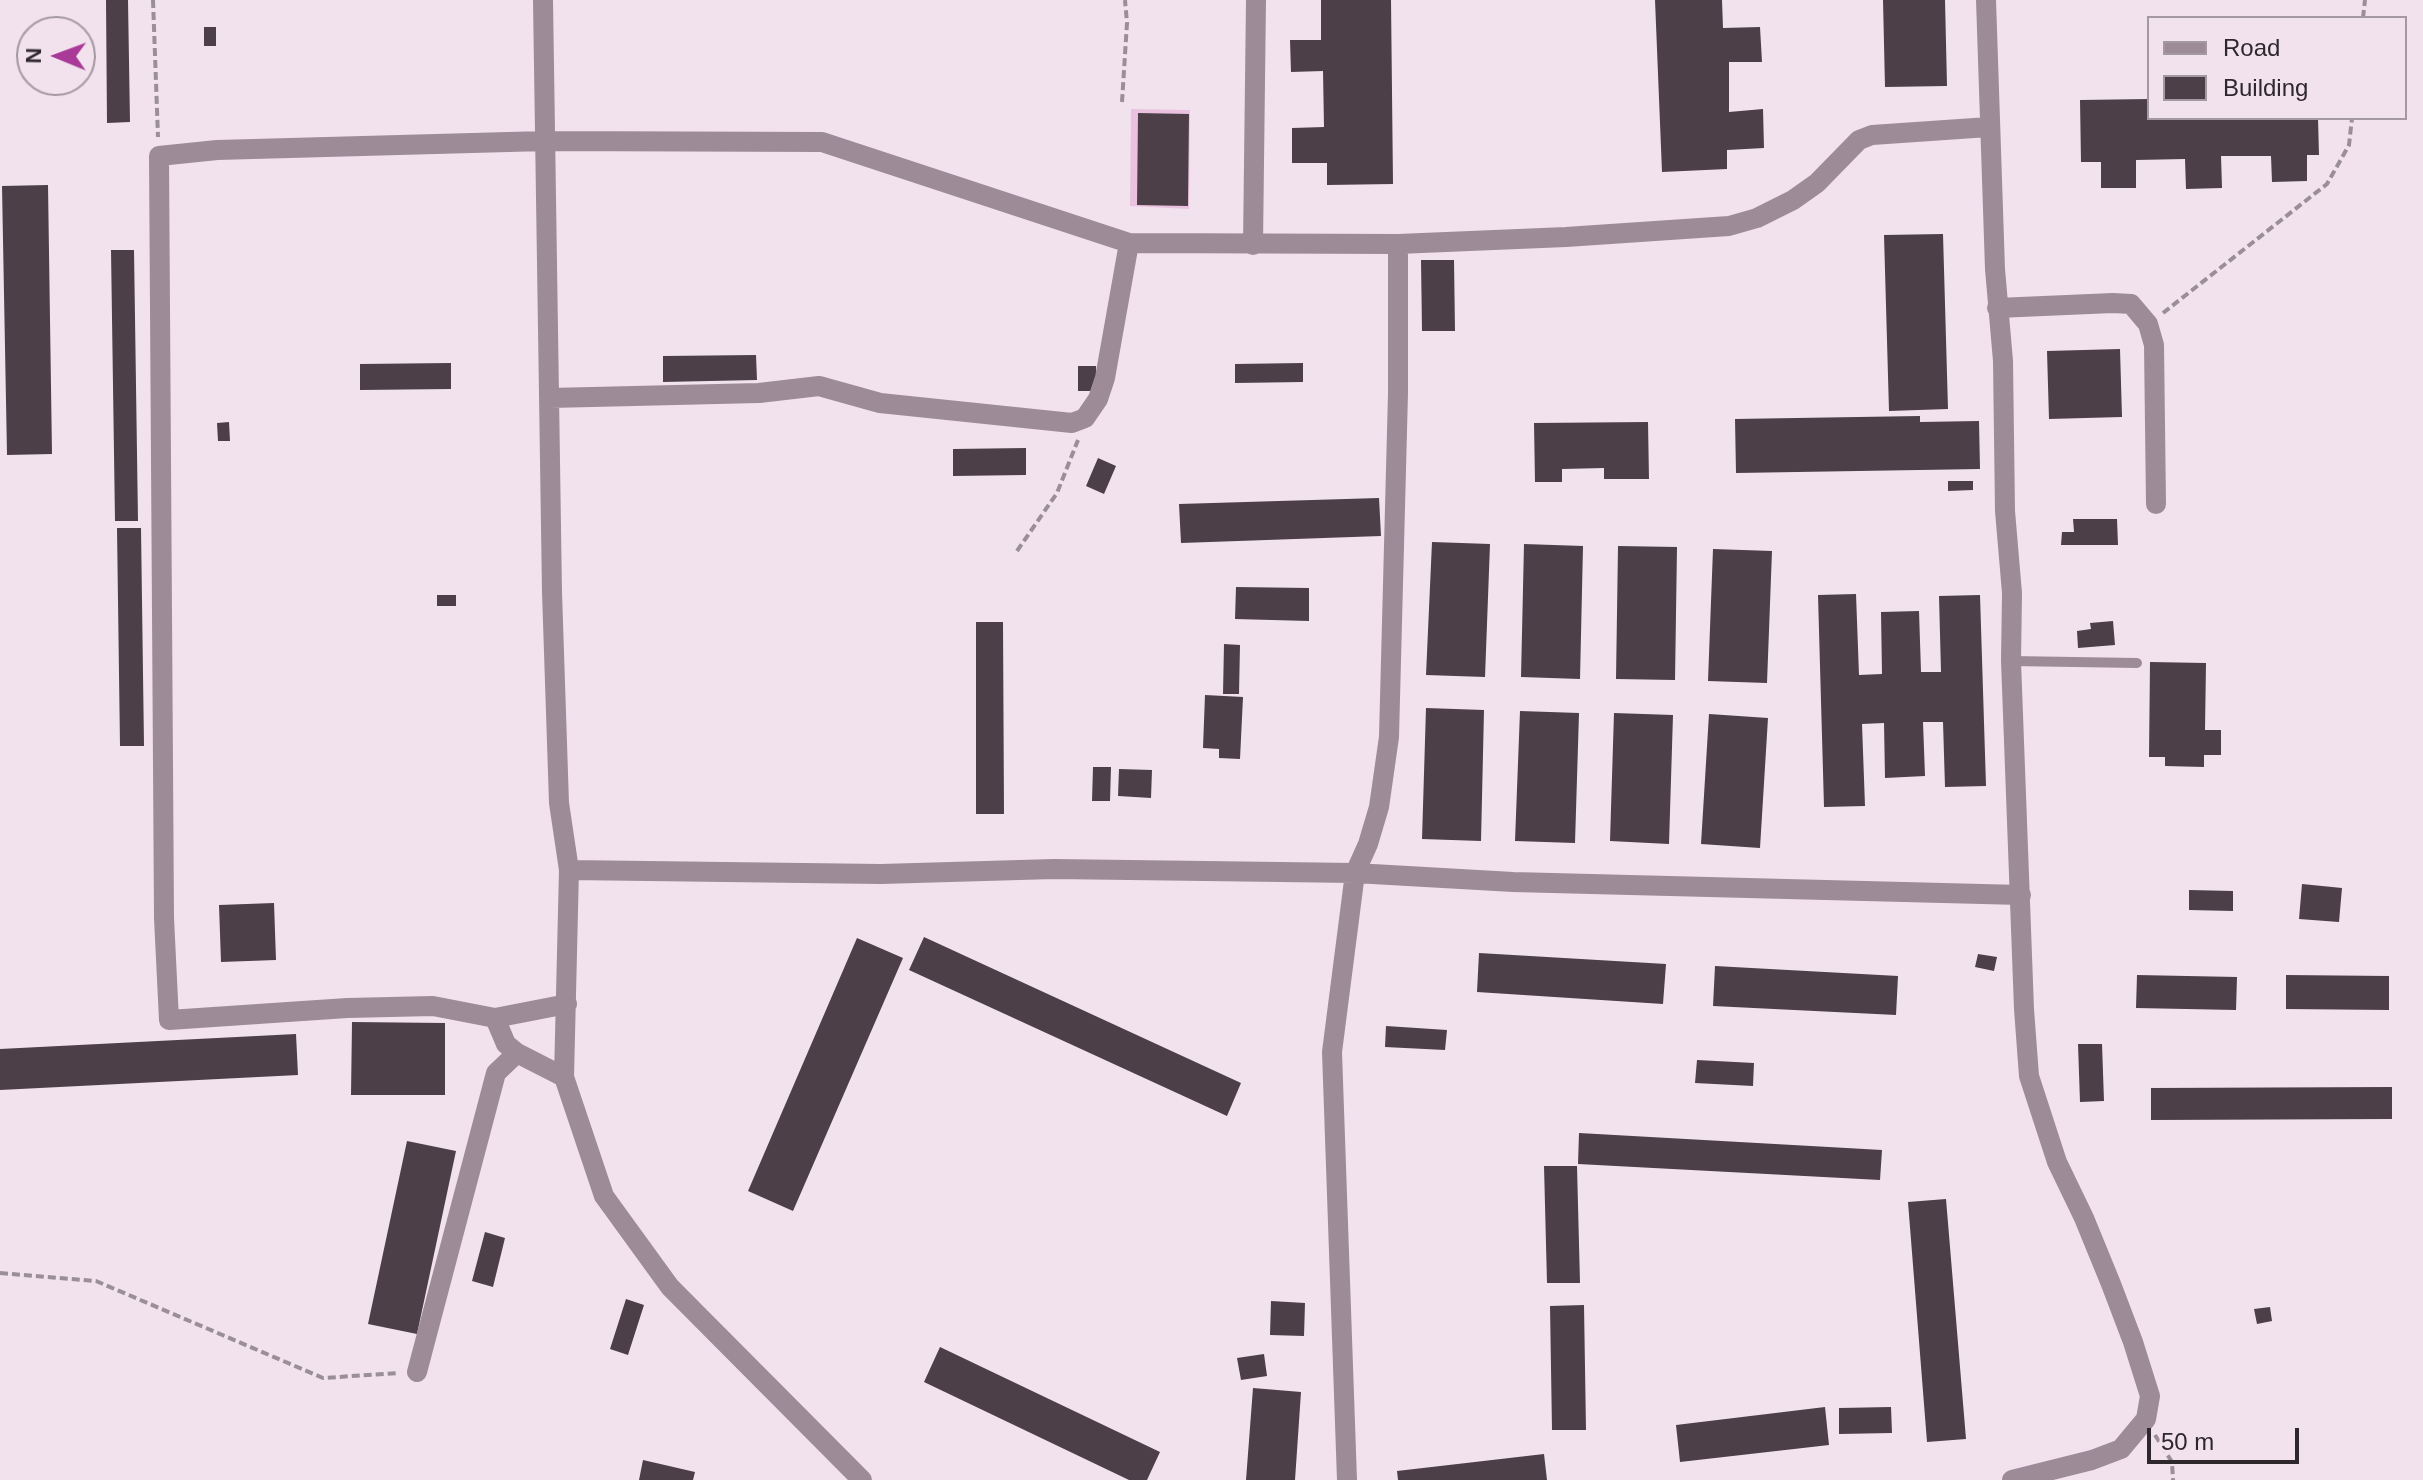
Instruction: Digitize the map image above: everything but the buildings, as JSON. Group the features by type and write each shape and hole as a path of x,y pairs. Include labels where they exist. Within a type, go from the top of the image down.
{"street":[{"path":"543,0 552,592 559,803 569,870 564,1077 604,1196 670,1287 862,1480"},
{"path":"1253,245 1256,0"},
{"path":"1986,0 1997,308 2003,361 2005,511 2012,593 2011,661 2029,1076 2057,1162 2084,1218 2133,1342 2150,1396 2146,1419 2121,1449 2092,1460 2012,1480"},
{"path":"567,1004 495,1018 433,1006 347,1008 169,1020 164,918 159,156 217,150 545,141 822,142 1129,243 1398,244 1729,226 1757,218 1793,200 1817,183 1859,140 1872,135 1989,127"},
{"path":"550,398 759,393 819,386 880,403 1072,423 1085,418 1098,399 1105,378 1129,243"},
{"path":"1347,1480 1332,1052 1355,873 1379,807 1389,737 1398,393 1398,244"},
{"path":"1997,308 2122,303 2131,304 2148,324 2154,345 2156,504"},
{"path":"569,870 881,874 1054,869 1355,873 1513,882 2021,895"},
{"path":"495,1018 506,1044 564,1077"},
{"path":"417,1372 496,1073 517,1053"}],"lane":[{"path":"2011,661 2137,663"}],"path":[{"path":"153,0 159,156"},
{"path":"1122,102 1127,23 1125,0"},
{"path":"2148,324 2327,184 2349,145 2352,120"},
{"path":"1017,551 1057,493 1085,418"},
{"path":"0,1273 96,1281 323,1378 417,1372"},
{"path":"2146,1419 2172,1462 2173,1480"}],"shaded area":[{"path":"1131,109 1190,110 1189,209 1130,206"}]}
